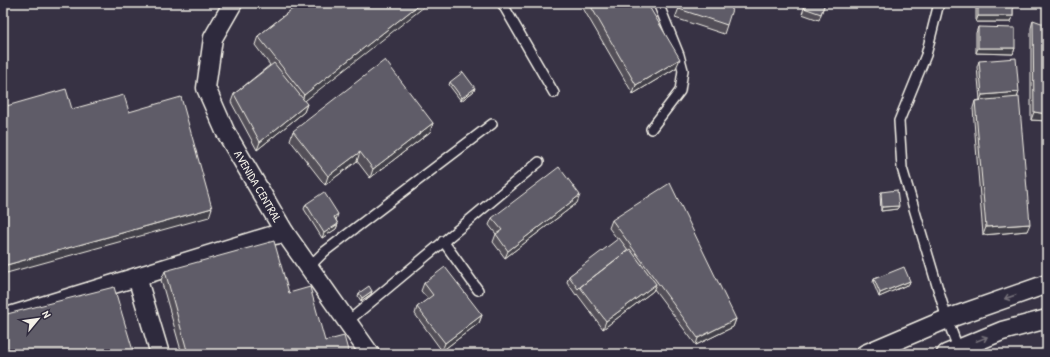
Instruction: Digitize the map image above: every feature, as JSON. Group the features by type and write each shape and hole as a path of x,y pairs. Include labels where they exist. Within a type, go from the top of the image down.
{"street":[{"name":"AVENIDA CENTRAL","path":"233,3 213,38 206,88 225,131 285,233 370,354"},
{"path":"3,318 270,236 285,233"},
{"path":"137,277 160,354"},
{"path":"865,354 947,319 1047,284"},
{"path":"952,351 1002,331 1047,320"}],"lane":[{"path":"502,3 554,93"},
{"path":"651,129 680,91 683,70 679,54 658,3"},
{"path":"939,3 926,55 899,121 902,168 947,319 952,351"},
{"path":"309,267 324,252 492,124"},
{"path":"347,322 539,162"},
{"path":"443,241 478,290"}],"building":[{"path":"300,3 421,3 304,95 258,36"},
{"path":"589,3 647,3 680,59 636,85"},
{"path":"681,3 734,3 727,25 679,9"},
{"path":"806,3 825,3 821,14 804,8"},
{"path":"978,3 1013,3 1013,16 978,16"},
{"path":"1033,20 1047,25 1047,114 1034,112"},
{"path":"978,27 1015,28 1015,48 978,48"},
{"path":"1016,58 1019,92 982,95 979,61"},
{"path":"385,60 433,123 373,169 360,152 328,176 293,131"},
{"path":"274,63 307,104 260,142 234,94"},
{"path":"463,72 475,88 462,98 450,82"},
{"path":"66,89 72,109 124,95 129,112 181,97 212,208 3,266 3,107"},
{"path":"1019,97 1030,224 986,227 975,101"},
{"path":"559,167 580,195 508,251 496,234 502,230 492,218"},
{"path":"670,183 736,319 698,338 612,220"},
{"path":"897,190 899,206 882,207 881,192"},
{"path":"324,192 338,214 334,217 338,224 324,233 306,204"},
{"path":"619,238 628,250 578,289 569,276"},
{"path":"274,241 289,293 310,287 325,341 344,336 349,354 188,354 165,271"},
{"path":"630,249 656,284 606,321 580,287"},
{"path":"445,267 482,315 445,343 417,307 433,295 424,283"},
{"path":"904,267 910,281 880,293 874,279"},
{"path":"369,286 372,291 362,298 359,293"},
{"path":"114,287 134,354 3,354 3,315"}]}
